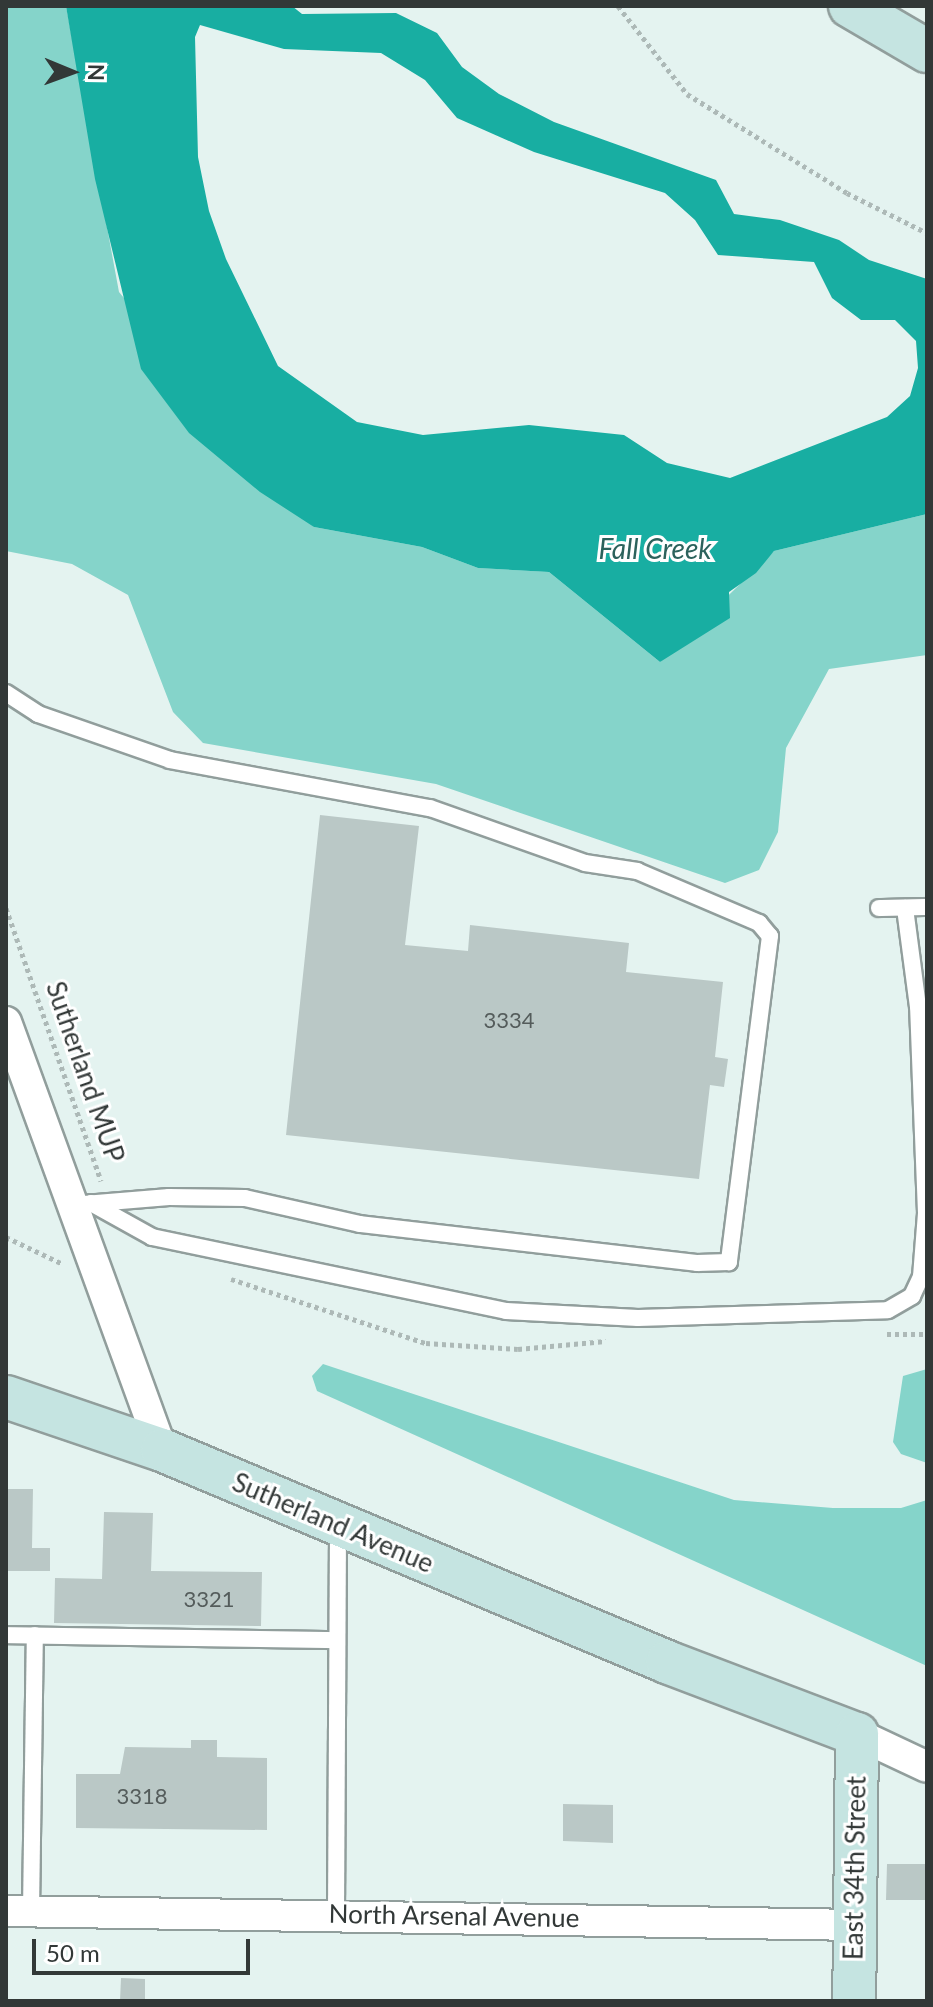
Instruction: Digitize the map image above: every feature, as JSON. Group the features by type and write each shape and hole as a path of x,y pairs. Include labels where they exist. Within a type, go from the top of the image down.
{"main road":[{"path":"850,6 927,51"},
{"name":"Sutherland Avenue","path":"6,1397 162,1450 667,1662 857,1734"},
{"name":"East 34th Street","path":"854,2001 857,1734"}],"street":[{"path":"6,1022 81,1204 162,1450"},
{"name":"Sutherland Avenue","path":"857,1734 927,1767"},
{"name":"North Arsenal Avenue","path":"19,1911 855,1925"}],"lane":[{"path":"6,693 38,714 170,760 430,808 585,863 637,871 759,923 770,936 729,1262 697,1263 360,1224 245,1198 81,1204"},
{"path":"879,908 927,907"},
{"path":"81,1204 152,1237 506,1311 638,1318 888,1310 912,1296 921,1277 926,1213 918,1007 905,908"},
{"path":"336,1914 334,1640 338,1525"},
{"path":"6,1635 334,1640"},
{"path":"19,1911 35,1635"}],"path":[{"path":"618,6 687,94 847,193 927,233"},
{"name":"Sutherland MUP","path":"6,908 110,1202"},
{"path":"6,1237 74,1269"}],"shaded area":[{"path":"6,6 66,6 119,292 314,527 422,547 478,568 549,572 660,662 774,551 927,514 927,655 829,669 786,748 778,832 759,870 725,883 436,784 203,743 173,712 128,595 72,564 6,551"},
{"path":"323,1364 734,1500 833,1508 901,1508 927,1500 927,1666 317,1391 312,1376"},
{"path":"927,1369 927,1463 901,1454 893,1442 903,1376"}],"water":[{"name":"Fall Creek","path":"66,6 292,6 302,14 396,13 437,33 462,67 499,94 554,122 716,180 734,214 780,220 839,240 869,260 927,279 927,514 774,551 756,573 729,592 730,618 660,662 549,572 478,568 422,547 314,527 260,492 189,433 141,369 95,179","holes":["200,25 284,49 381,53 425,80 457,118 534,152 665,193 695,220 718,255 814,262 832,298 861,320 895,320 916,341 918,368 910,396 887,417 730,478 667,463 624,435 529,425 423,435 357,422 278,366 226,259 209,211 198,157 195,37"]}],"building":[{"path":"320,815 419,826 405,945 468,951 470,925 629,943 626,972 723,982 715,1057 728,1059 724,1087 710,1085 699,1179 286,1135"},
{"path":"6,1489 33,1489 32,1548 50,1548 50,1571 6,1571"},
{"path":"104,1512 153,1513 151,1571 262,1572 261,1626 54,1623 55,1578 102,1579"},
{"path":"191,1740 217,1740 217,1757 267,1758 267,1830 76,1828 76,1774 120,1774 125,1747 191,1748"},
{"path":"563,1804 613,1805 613,1843 563,1841"},
{"path":"887,1864 927,1864 927,1900 886,1900"},
{"path":"121,1978 145,1979 145,2001 120,2001"}]}
